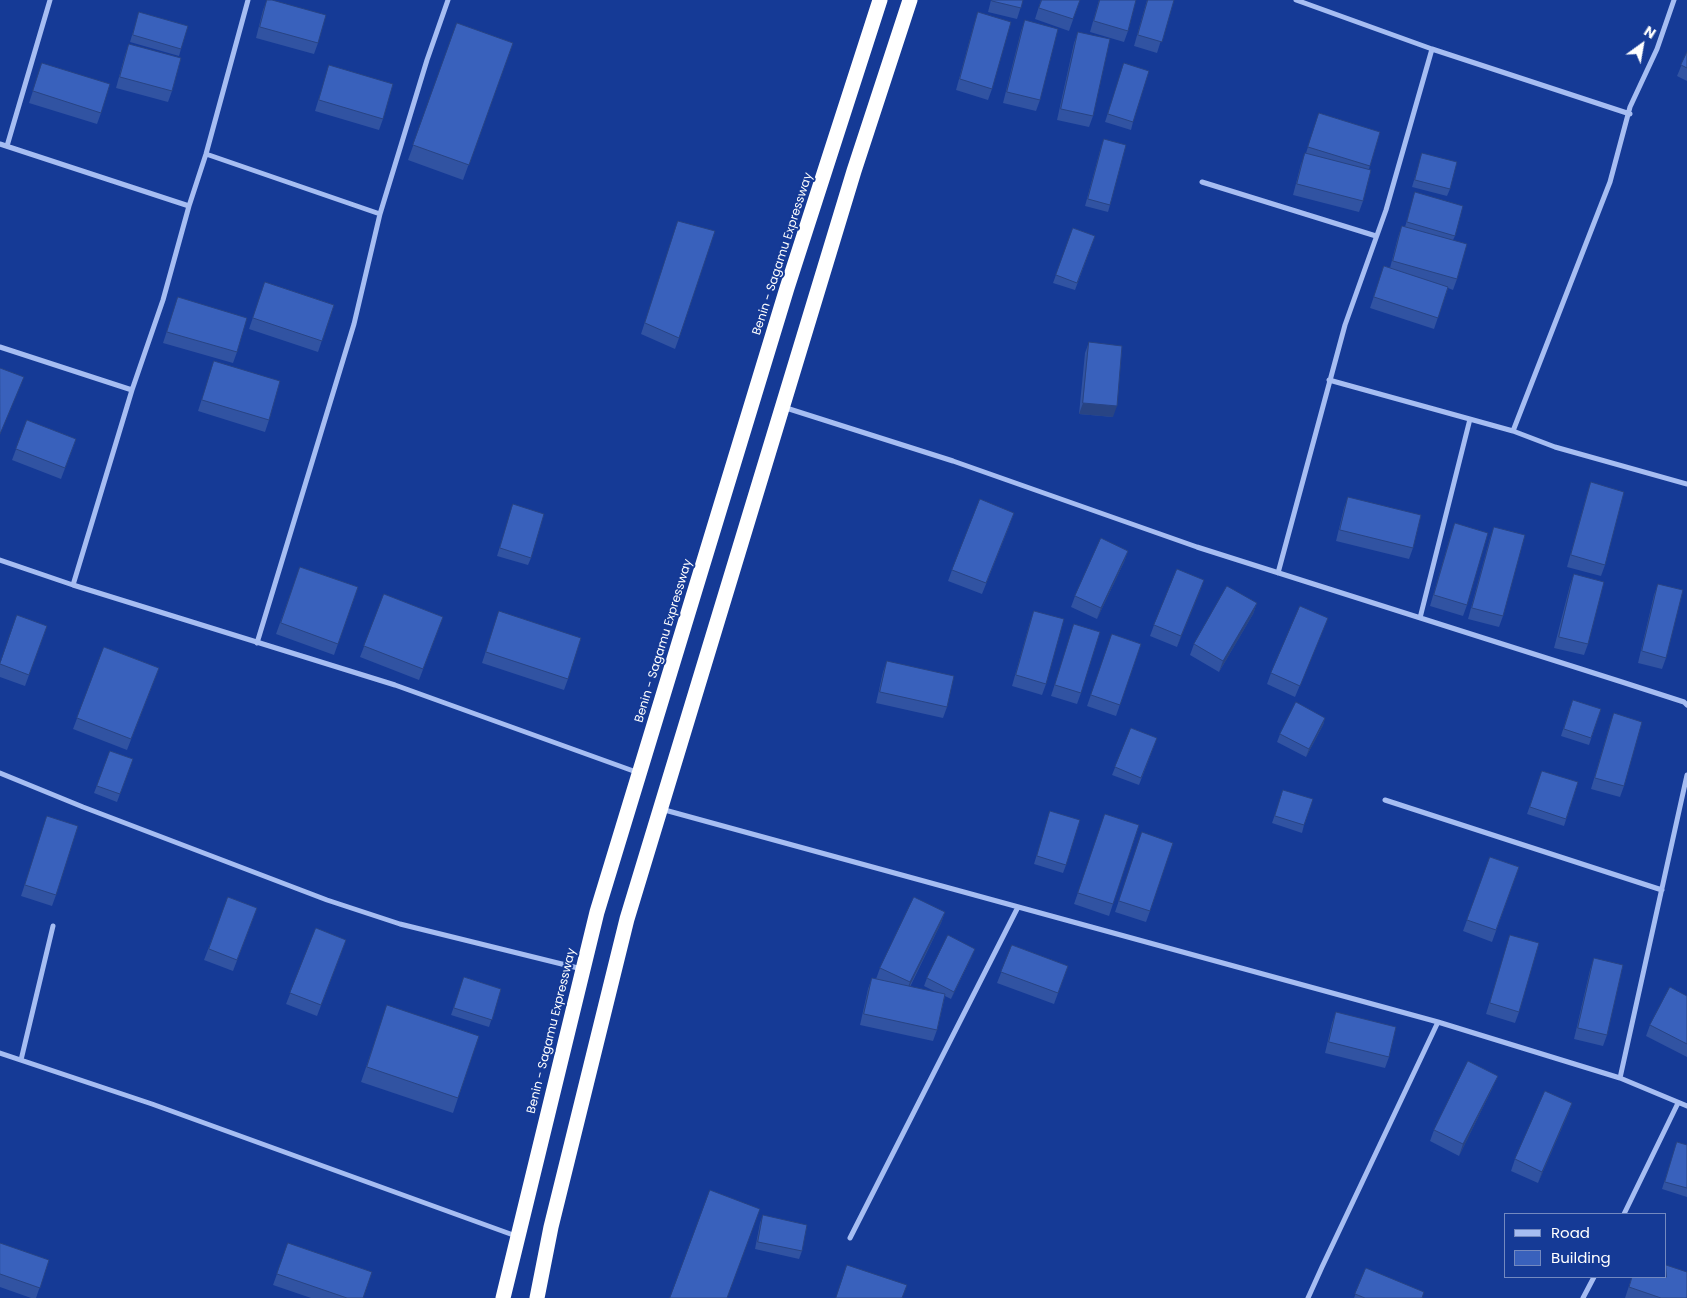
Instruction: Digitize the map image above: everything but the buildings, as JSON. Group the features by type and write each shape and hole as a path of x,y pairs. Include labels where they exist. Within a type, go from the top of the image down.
{"highway":[{"name":"Benin - Sagamu Expressway","path":"503,1298 597,912 787,288 880,0"},
{"path":"537,1298 551,1227 627,920 854,171 910,0"}],"street":[{"path":"7,146 50,0"},
{"path":"73,585 132,390 163,300 189,206 206,154 248,0"},
{"path":"257,643 354,324 380,214 427,60 448,0"},
{"path":"1296,0 1432,49 1630,114"},
{"path":"1513,431 1610,182 1633,98 1657,49 1674,0"},
{"path":"1278,573 1345,325 1386,210 1432,49"},
{"path":"0,144 189,206"},
{"path":"206,154 380,214"},
{"path":"1202,182 1376,236"},
{"path":"0,346 132,390"},
{"path":"1329,380 1513,431 1555,447 1687,484"},
{"path":"782,407 953,461 1197,547 1622,682 1684,702 1687,705"},
{"path":"1420,618 1470,419"},
{"path":"0,560 73,585 395,686 639,773"},
{"path":"0,773 83,807 327,900 400,924 582,969"},
{"path":"1620,1078 1687,775"},
{"path":"1385,800 1662,890"},
{"path":"660,809 1438,1022 1620,1078 1687,1106"},
{"path":"850,1238 1018,907"},
{"path":"21,1060 53,926"},
{"path":"1308,1298 1438,1022"},
{"path":"0,1053 152,1104 518,1236"},
{"path":"1624,1213 1678,1103"},
{"path":"1586,1298 1594,1278"}]}
